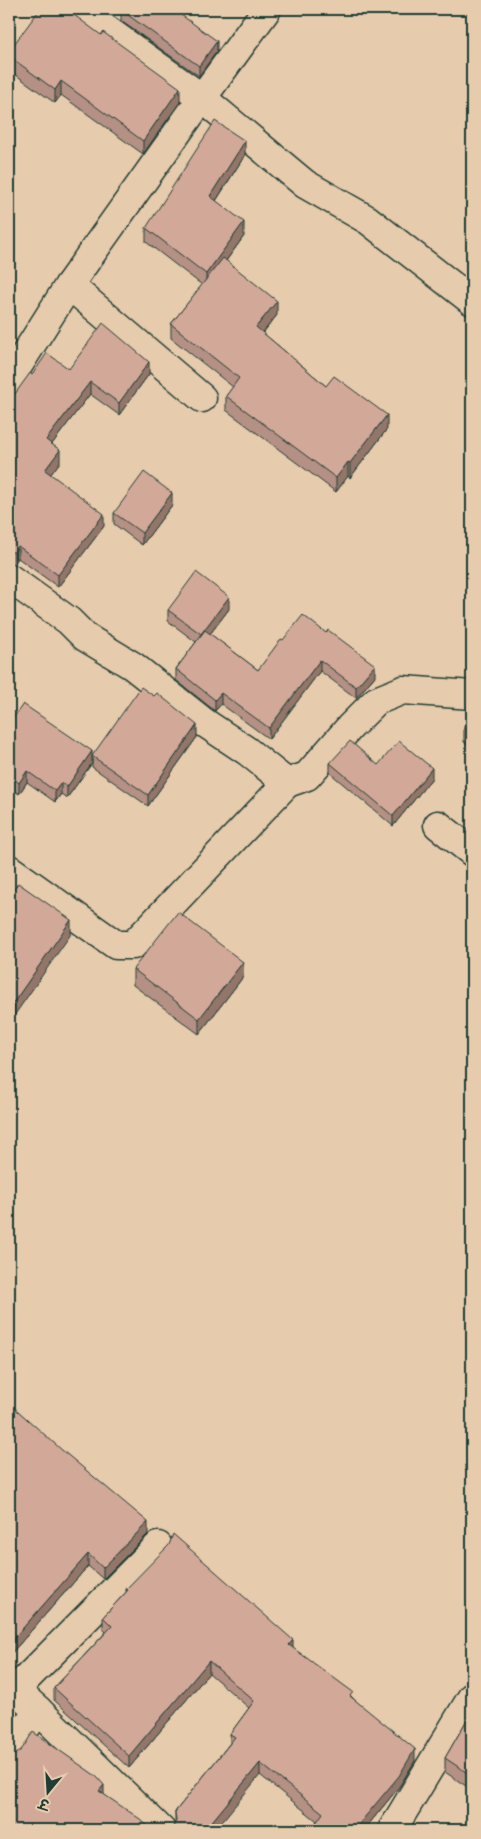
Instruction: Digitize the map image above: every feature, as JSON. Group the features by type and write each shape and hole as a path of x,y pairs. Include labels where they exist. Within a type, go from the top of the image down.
{"street":[{"path":"78,9 202,98 306,184 368,220 472,302"},
{"path":"9,380 69,285 267,9"},
{"path":"69,285 202,398"},
{"path":"9,578 68,621 85,636 133,666 205,723 248,752 287,783"},
{"path":"9,870 116,945 133,946 287,783 307,776 350,727 376,701 403,690 472,696"},
{"path":"438,825 472,852"},
{"path":"158,1546 12,1687 38,1710 158,1829"},
{"path":"9,1752 38,1710"},
{"path":"392,1830 468,1713"}],"building":[{"path":"40,9 66,9 101,35 103,32 180,88 143,141 61,81 55,90 9,56 9,51"},
{"path":"122,9 173,9 217,41 199,66"},
{"path":"215,121 245,141 210,196 244,222 206,274 146,228"},
{"path":"223,258 277,301 256,327 326,386 334,376 387,415 336,478 226,396 239,378 171,324"},
{"path":"103,323 149,362 119,403 90,382 46,440 60,450 45,470 104,514 58,575 18,546 14,552 9,552 9,402 30,373 32,375 47,353 69,369"},
{"path":"144,472 172,493 142,533 114,513"},
{"path":"196,572 229,597 201,634 168,610"},
{"path":"303,615 326,633 328,630 375,665 356,687 320,660 269,728 221,693 215,700 176,669 205,630 258,670 281,639 283,640"},
{"path":"141,687 154,696 157,693 197,725 148,795 92,756"},
{"path":"23,704 92,751 67,787 61,783 55,791 27,771 19,783 9,775 9,724"},
{"path":"472,717 472,734 464,727"},
{"path":"350,741 378,765 399,741 432,768 393,816 330,763"},
{"path":"18,883 71,920 9,1009 9,897"},
{"path":"178,912 243,962 199,1019 133,969"},
{"path":"9,1403 148,1522 103,1568 88,1554 9,1644"},
{"path":"173,1534 293,1640 289,1645 353,1692 350,1696 415,1749 399,1776 354,1830 311,1830 323,1813 260,1763 205,1830 170,1830 176,1821 175,1812 235,1737 230,1734 254,1701 209,1661 129,1756 54,1688 112,1626 103,1617 128,1590 126,1589 169,1545"},
{"path":"472,1711 472,1776 445,1758"},
{"path":"33,1732 96,1776 104,1785 99,1791 140,1819 152,1830 9,1830 9,1755 16,1754 22,1749"}]}
